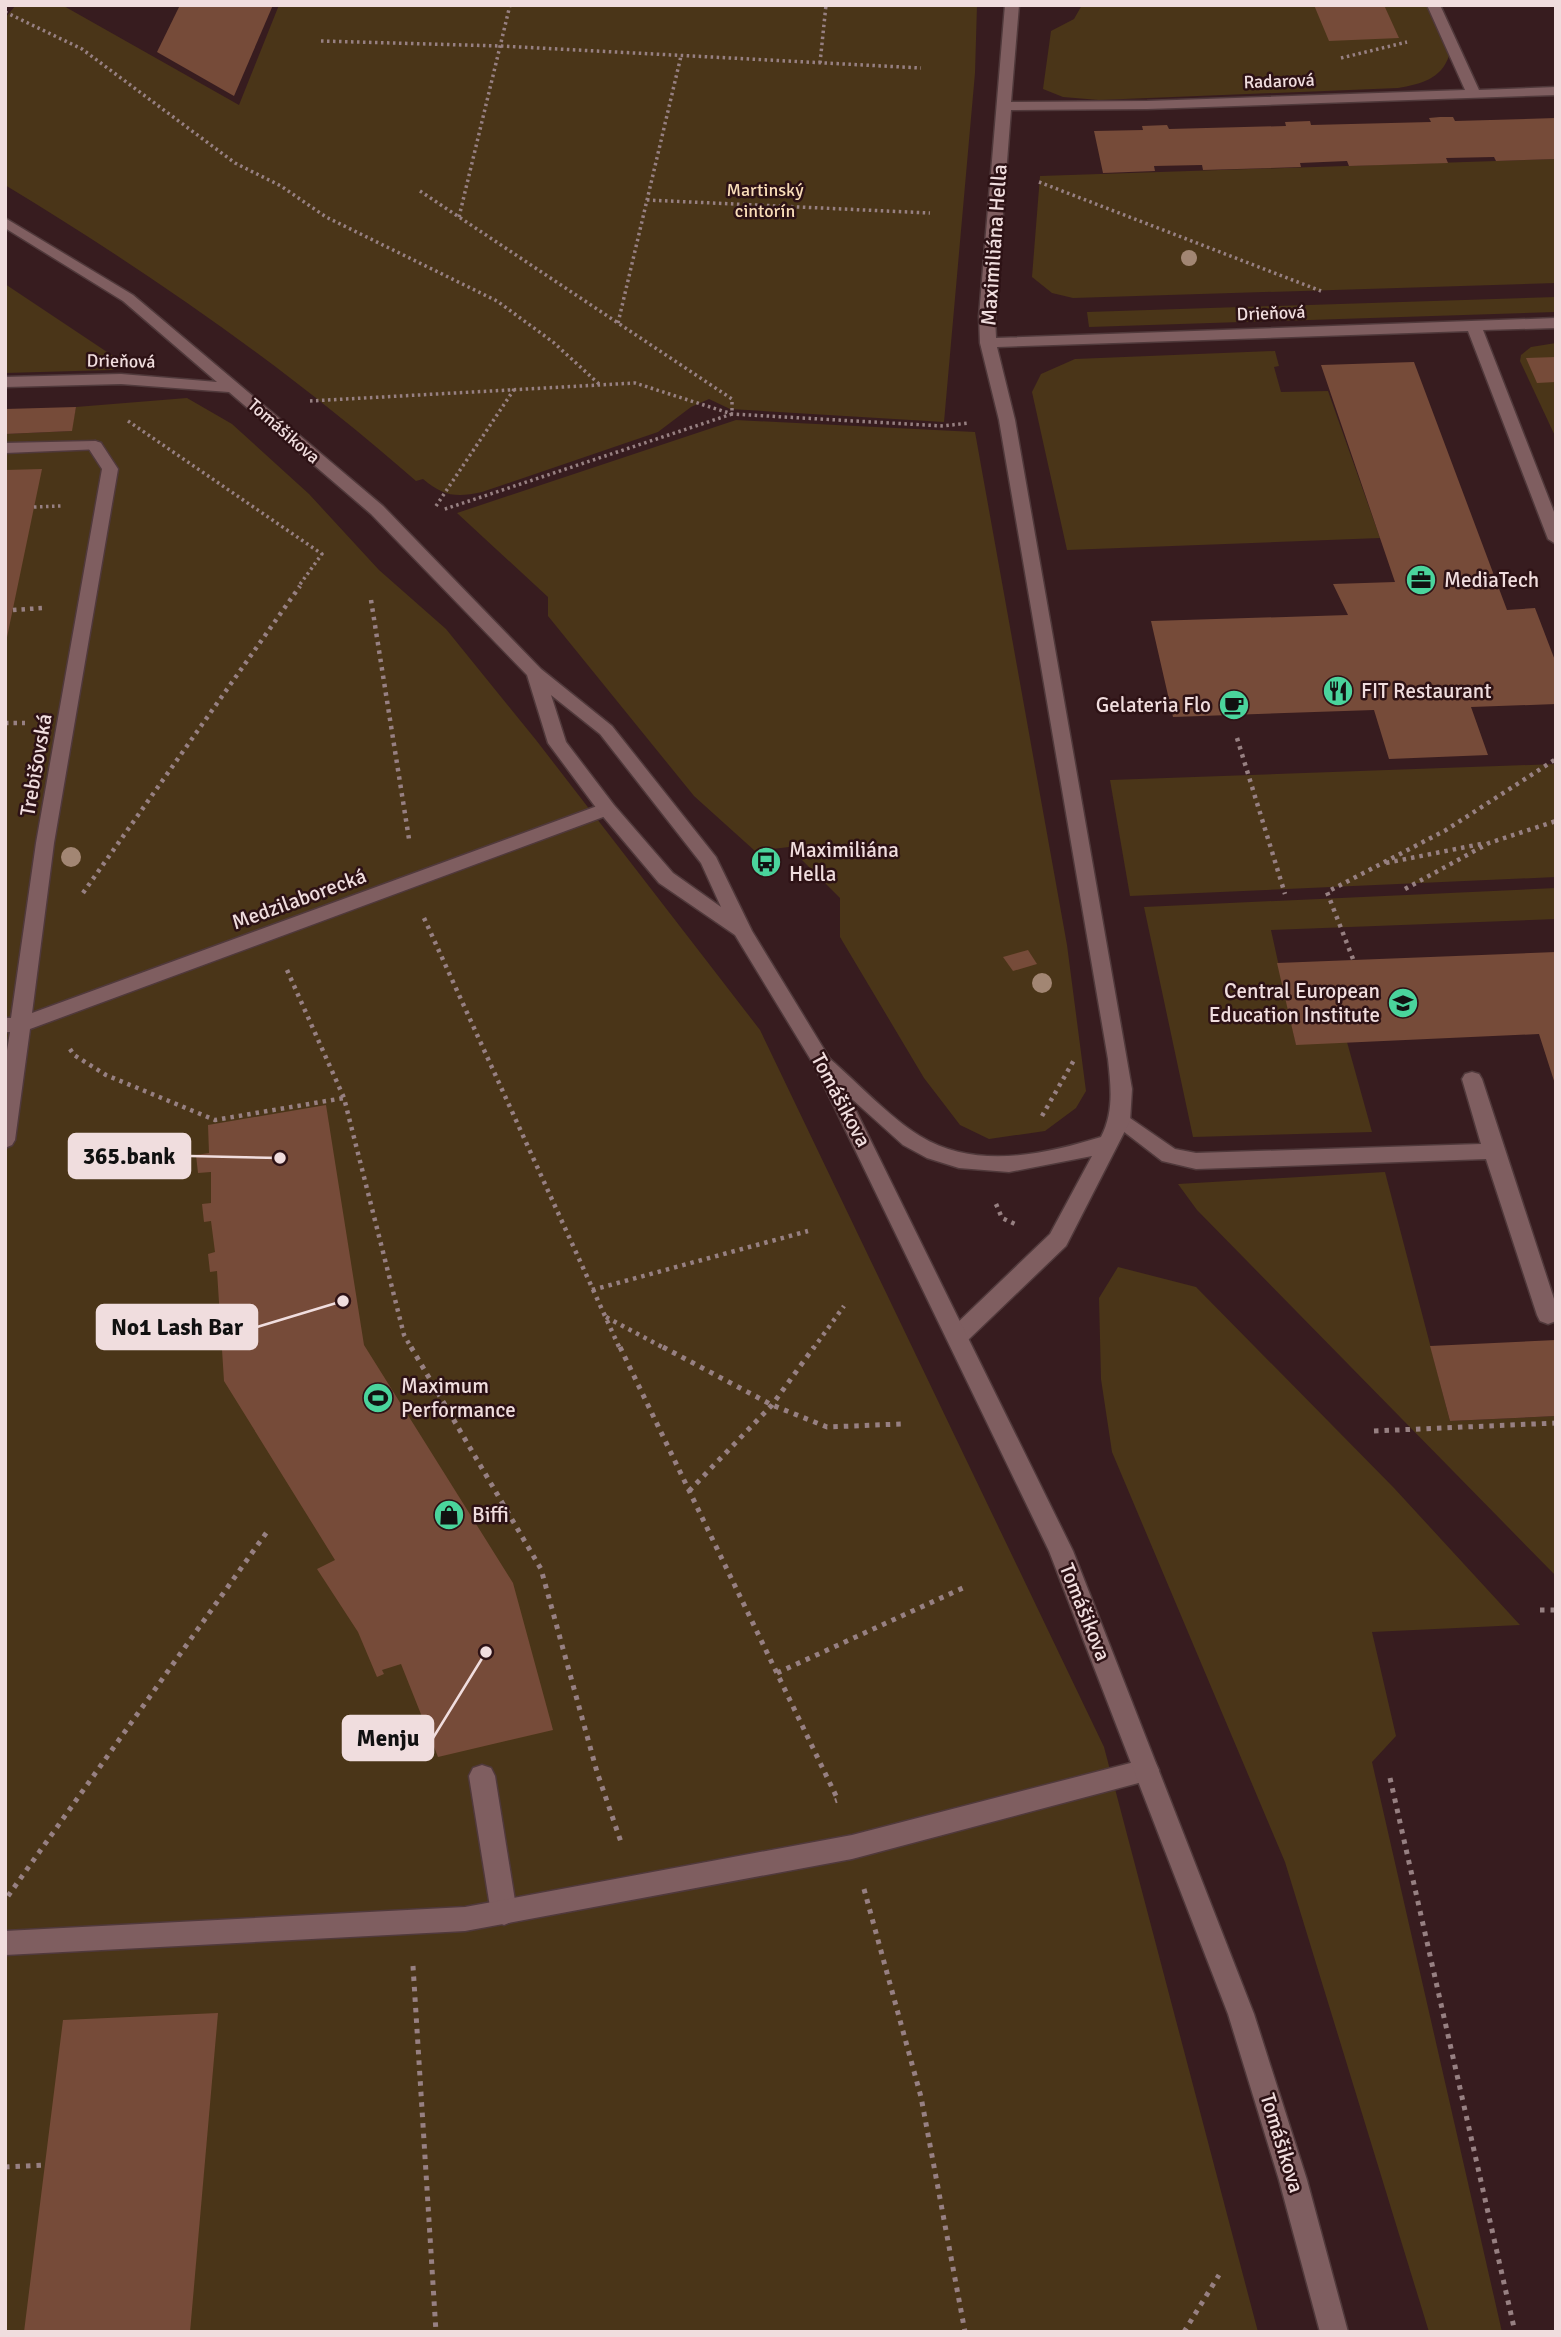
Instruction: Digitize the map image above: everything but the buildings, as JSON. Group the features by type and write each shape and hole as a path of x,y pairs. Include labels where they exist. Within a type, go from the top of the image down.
{"street":[{"name":"Maximiliána Hella","path":"960,1334 1058,1240 1120,1121 1122,1088 1007,421 988,343 986,316 1012,5"},
{"path":"1433,5 1474,94"},
{"name":"Radarová","path":"1004,106 1095,106 1556,91"},
{"name":"Tomášikova","path":"5,222 128,298 377,510 535,673 606,730 709,861 742,932 823,1064 960,1334 1061,1551 1258,2064 1322,2277 1334,2332"},
{"name":"Drieňová","path":"988,343 1556,323"},
{"path":"1473,325 1556,539"},
{"name":"Drieňová","path":"5,382 121,379 236,388"},
{"name":"Trebišovská","path":"5,448 95,446 110,469 14,1025 19,1045 5,1140"},
{"name":"Tomášikova","path":"535,673 557,743 607,809 666,878 742,932"},
{"name":"Medzilaborecká","path":"14,1025 416,881 607,809"},
{"path":"823,1064 910,1140 926,1150 956,1161 988,1165 1028,1165 1111,1142"},
{"path":"1472,1079 1548,1315"},
{"path":"1120,1121 1169,1156 1196,1161 1494,1151"},
{"path":"5,1943 411,1922 505,1913 852,1847 1146,1770"},
{"path":"482,1776 505,1913"}],"path":[{"path":"459,218 510,5"},
{"path":"820,63 826,5"},
{"path":"5,12 82,49 235,163 281,186 326,217 497,301 554,342 600,385"},
{"path":"321,41 501,46 922,68"},
{"path":"618,323 681,56"},
{"path":"1038,182 1326,293"},
{"path":"420,191 732,399 732,414"},
{"path":"647,200 930,213"},
{"path":"304,403 516,388 635,383 732,414 943,426 1007,421"},
{"path":"436,506 516,388"},
{"path":"442,510 732,414"},
{"path":"78,900 322,554 121,416"},
{"path":"371,600 416,881 425,919 592,1290 838,1800 921,2097 965,2332"},
{"path":"1237,738 1285,894"},
{"path":"1353,959 1326,892 1446,831 1556,759"},
{"path":"1381,864 1489,843 1556,821"},
{"path":"1405,889 1489,843"},
{"path":"285,967 344,1098 404,1335 541,1569 597,1772 622,1846 635,1844"},
{"path":"19,1045 58,1031 74,1055 106,1075 215,1120 344,1098"},
{"path":"1041,1118 1056,1096 1077,1053"},
{"path":"993,1197 1002,1218 1020,1226"},
{"path":"592,1290 808,1231"},
{"path":"689,1491 772,1405 844,1306"},
{"path":"605,1317 772,1405 827,1427 901,1424"},
{"path":"1374,1431 1556,1423"},
{"path":"5,1901 269,1529"},
{"path":"777,1673 965,1587"},
{"path":"1540,1610 1556,1609"},
{"path":"1390,1778 1515,2332"},
{"path":"826,1803 838,1800"},
{"path":"411,1922 436,2332"},
{"path":"5,2167 45,2165"},
{"path":"1184,2332 1219,2275"}],"green space":[{"name":"Martinský cintorín","path":"16,5 62,5 239,105 279,5 977,5 975,73 944,422 730,409 709,399 691,407 658,432 482,492 450,494 423,479 416,481 318,399 217,324 113,253 5,185 5,18"},
{"path":"1082,5 1426,5 1449,56 1441,70 1429,79 1398,88 1099,100 1063,97 1043,89 1051,31 1074,19"},
{"path":"1556,159 1556,283 1073,298 1052,293 1032,277 1040,176"},
{"path":"5,284 125,364 112,370 5,373"},
{"path":"1556,297 1556,312 1089,327 1087,312"},
{"path":"1556,343 1556,438 1520,361 1521,355 1531,347"},
{"path":"1275,351 1279,366 1274,367 1281,392 1328,391 1380,538 1067,550 1032,392 1041,374 1075,359"},
{"path":"187,398 232,424 309,494 379,570 446,629 536,740 760,1030 1104,1747 1258,2332 5,2332 5,434 71,431 76,407"},
{"path":"736,420 975,432 1067,945 1086,1091 1076,1108 1045,1131 989,1139 960,1125 924,1078 840,937 840,898 789,847 755,851 694,796 548,616 548,597 457,513"},
{"path":"1556,764 1556,877 1130,896 1110,780"},
{"path":"1556,888 1556,919 1271,930 1296,1044 1347,1042 1372,1132 1193,1137 1144,907"},
{"path":"1385,1172 1450,1421 1556,1416 1556,1576 1197,1210 1178,1184"},
{"path":"1118,1267 1196,1287 1394,1488 1520,1625 1372,1632 1396,1736 1372,1762 1502,2332 1429,2332 1285,1862 1112,1452 1101,1379 1099,1298"}],"place":[{"name":"MediaTech","path":"1421,580"},
{"name":"FIT Restaurant","path":"1338,691"},
{"name":"Gelateria Flo","path":"1234,705"},
{"name":"Maximiliána Hella","path":"766,862"},
{"name":"Central European Education Institute","path":"1403,1003"},
{"name":"365.bank","path":"280,1158"},
{"name":"No1 Lash Bar","path":"343,1301"},
{"name":"Maximum Performance","path":"378,1398"},
{"name":"Biffi","path":"449,1515"},
{"name":"Menju","path":"486,1652"}]}
